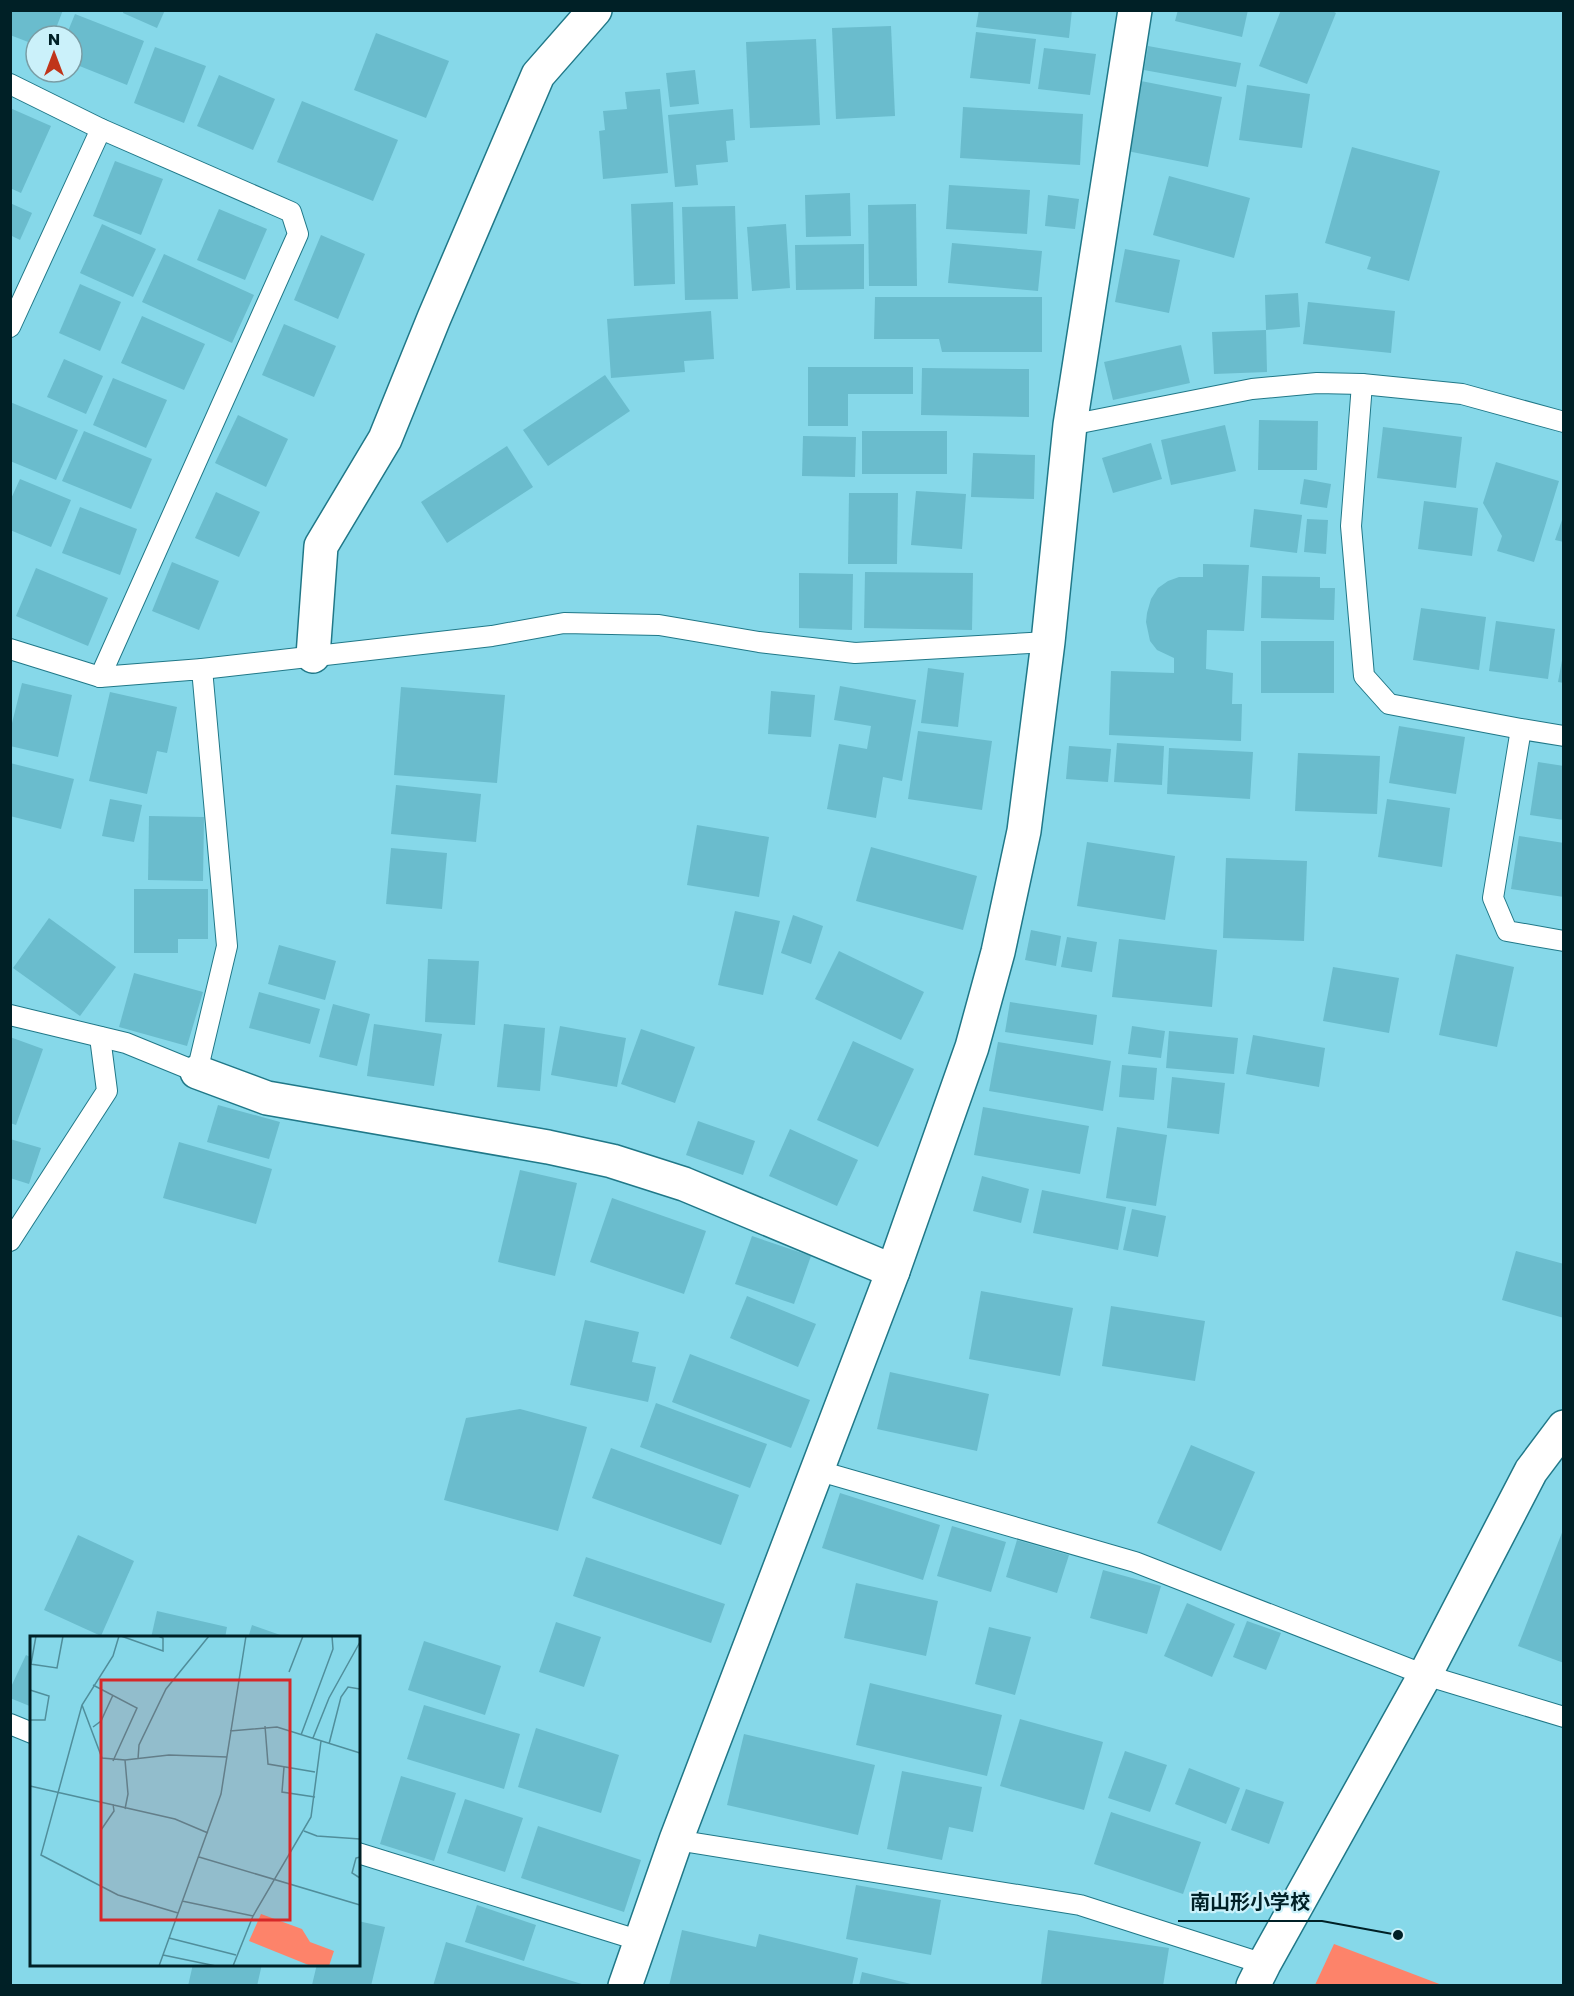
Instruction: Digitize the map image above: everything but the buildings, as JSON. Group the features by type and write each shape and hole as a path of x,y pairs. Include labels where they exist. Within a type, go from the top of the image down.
{"street":[{"path":"313,656 321,546 385,439 538,75 595,10"},
{"path":"625,1986 676,1840 893,1271 972,1047 998,952 1024,831 1048,642 1070,424 1135,10"},
{"path":"197,1072 267,1098 548,1147 612,1161 684,1184 893,1271"},
{"path":"1258,1975 1425,1675 1531,1471 1563,1427"}],"lane":[{"path":"10,84 101,129 291,212 298,234 100,677"},
{"path":"10,327 101,129"},
{"path":"1070,424 1252,389 1317,382 1462,394 1563,422"},
{"path":"1362,384 1351,525 1364,676 1389,704 1563,736"},
{"path":"10,649 100,677 202,669 492,636 564,623 659,625 759,642 855,653 1048,642"},
{"path":"10,1015 126,1043 197,1072 227,946 202,669"},
{"path":"1521,729 1492,898 1507,931 1563,941"},
{"path":"10,1241 107,1091 100,1036"},
{"path":"816,1470 1135,1562 1425,1675 1563,1717"},
{"path":"10,1724 30,1733"},
{"path":"676,1840 1080,1905 1258,1975"},
{"path":"360,1854 641,1941"}],"shaded area":[{"path":"1334,1944 1442,1985 1315,1985"}],"place":[{"name":"南山形小学校","path":"1398,1935"}]}
